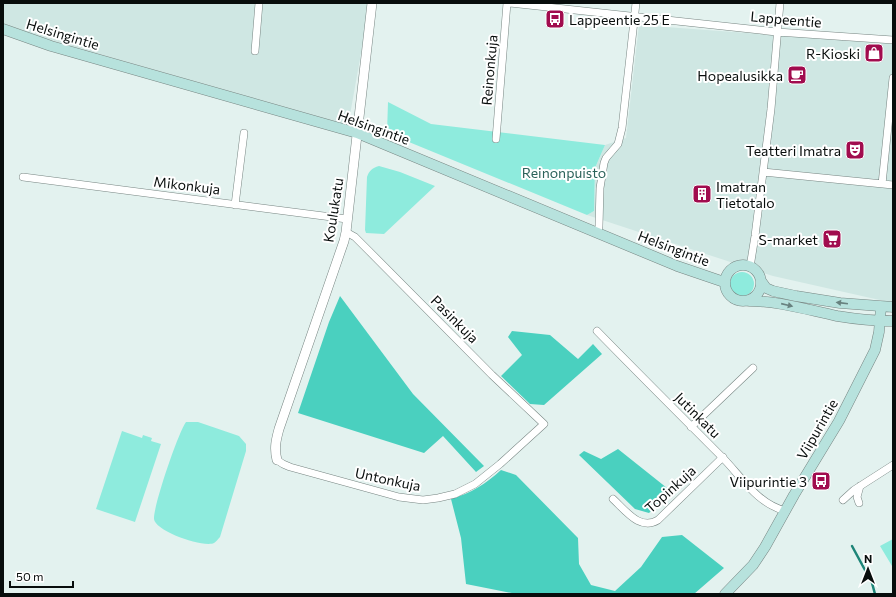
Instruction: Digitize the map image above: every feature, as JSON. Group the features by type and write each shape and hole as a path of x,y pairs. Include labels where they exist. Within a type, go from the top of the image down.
{"main road":[{"name":"Helsingintie","path":"3,29 52,46 358,134 677,266 724,282"},
{"path":"893,307 840,303 773,291 766,288 758,274 750,267 741,265 733,268 727,274 724,282 726,292 734,299 744,302 771,302 839,316 893,321"},
{"path":"749,301 757,295 761,286 761,281"},
{"name":"Viipurintie","path":"725,594 753,565 765,548 839,421 868,366 874,350 880,321 881,307"}],"street":[{"path":"255,51 259,3"},
{"name":"Koulukatu","path":"277,460 275,443 279,429 346,232 372,3"},
{"name":"Lappeentie","path":"509,3 777,32 893,40"},
{"name":"Reinonkuja","path":"496,139 509,3"},
{"path":"598,233 601,176 606,158 618,144 622,128 636,3"},
{"path":"750,267 764,172 780,3"},
{"path":"882,184 893,78"},
{"path":"235,205 244,133"},
{"path":"764,172 893,185"},
{"name":"Mikonkuja","path":"23,177 347,219"},
{"name":"Pasinkuja","path":"346,232 355,237 492,375 544,424"},
{"name":"Jutinkatu","path":"597,331 691,427 723,457 754,492 771,506 786,511"},
{"path":"691,427 753,368"},
{"name":"Untonkuja","path":"277,460 290,467 399,497 423,500 438,498 455,494 475,484 500,464 544,424"},
{"name":"Topinkuja","path":"613,499 638,521 646,524 652,524 658,520 723,457"},
{"path":"843,500 854,490 893,465"},
{"path":"859,502 857,497 860,486"}],"shaded area":[{"path":"3,3 370,3 348,126 51,40 3,32"},
{"path":"639,25 893,44 893,303 773,276 587,215 594,211 595,168 605,145 626,138"}],"green space":[{"name":"Reinonpuisto","path":"388,102 431,124 605,145 595,168 594,211 587,215 387,133"},
{"path":"379,166 400,172 435,186 384,234 366,233 367,177 371,170"},
{"path":"742,272 751,275 754,284 751,293 742,296 733,293 730,284 733,275"},
{"path":"340,296 413,394 484,466 476,472 443,436 424,453 298,413 329,322"},
{"path":"512,331 550,335 578,359 593,344 602,354 544,405 530,404 501,376 522,355 508,337"},
{"path":"186,422 198,422 239,436 246,444 246,451 220,537 214,543 200,543 180,537 162,529 156,524 154,519 157,500 177,440"},
{"path":"122,431 142,438 143,435 152,438 151,441 161,444 135,522 96,509"},
{"path":"618,449 672,492 649,513 635,509 579,455 584,451 601,459"},
{"path":"501,470 516,475 578,538 579,564 591,585 615,591 641,567 662,537 682,535 724,568 694,594 517,594 466,584 461,538 451,499 478,488"},
{"path":"893,539 893,566 892,566 880,546"}],"waterway":[{"path":"852,546 872,583 875,594"}],"place":[{"name":"Lappeentie 25 E","path":"555,19"},
{"name":"R-Kioski","path":"874,53"},
{"name":"Hopealusikka","path":"797,75"},
{"name":"Teatteri Imatra","path":"855,150"},
{"name":"Imatran Tietotalo","path":"702,194"},
{"name":"S-market","path":"832,239"},
{"name":"Viipurintie 3","path":"821,481"}]}
